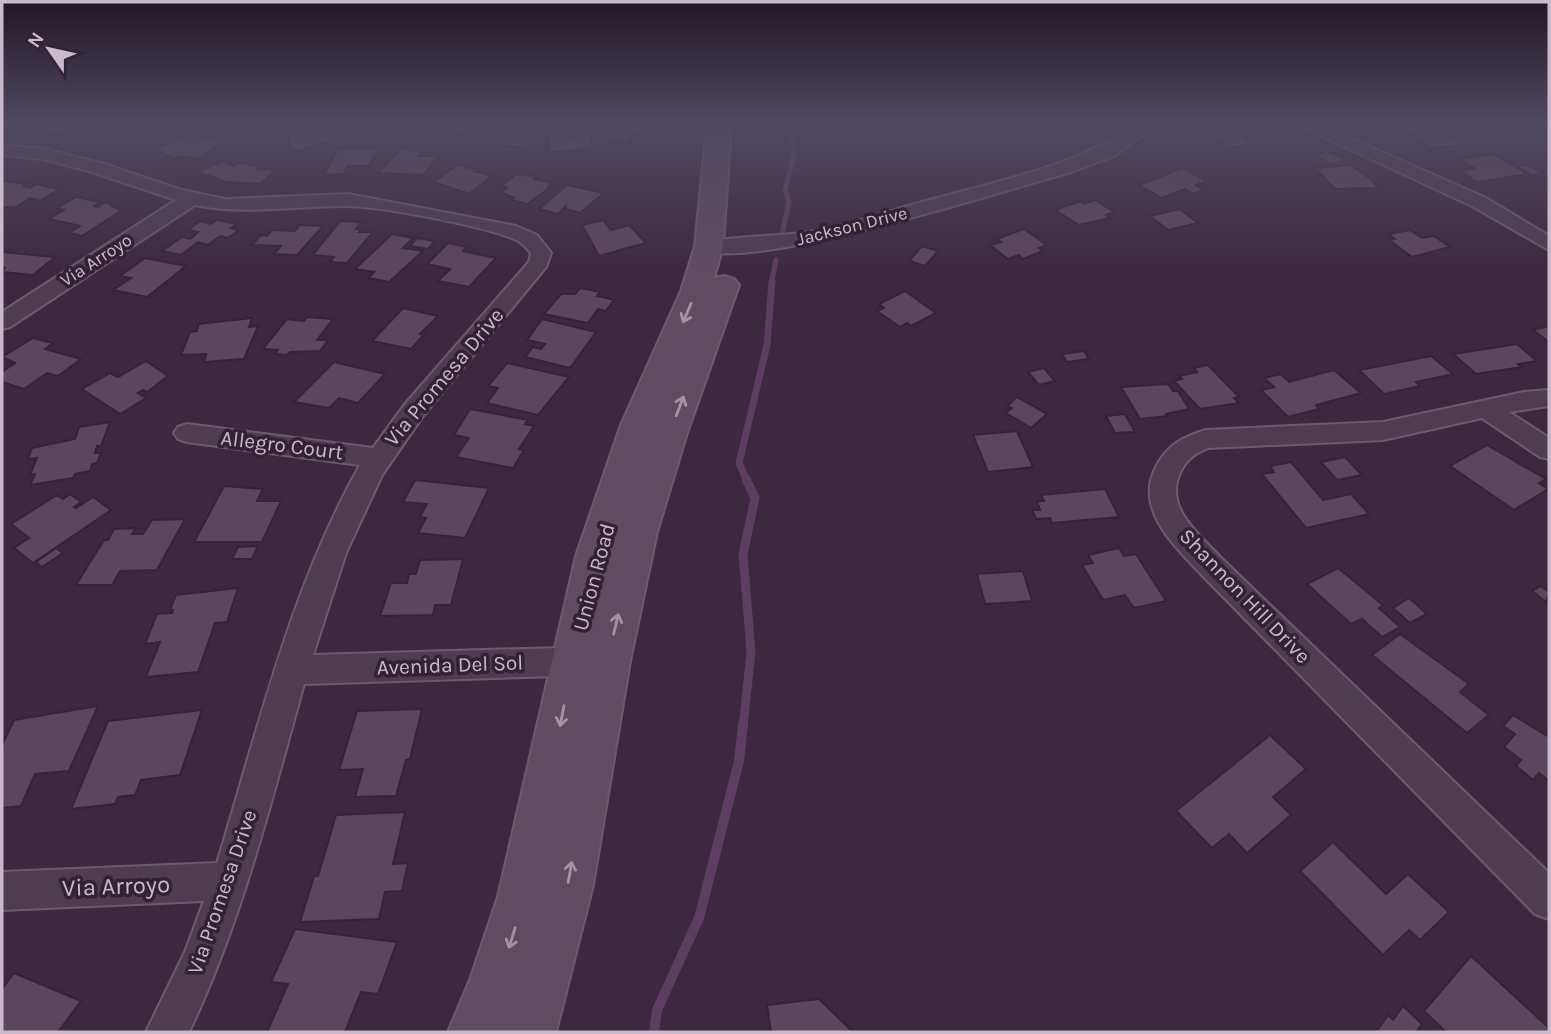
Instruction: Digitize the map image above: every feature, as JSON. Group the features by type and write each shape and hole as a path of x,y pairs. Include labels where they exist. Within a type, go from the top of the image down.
{"main road":[{"name":"Union Road","path":"720,174 721,246"},
{"name":"Union Road","path":"527,1032 567,885 590,661 596,556 635,438 696,291 721,246 733,174"},
{"name":"Union Road","path":"477,1032 497,984 524,897 590,661"}],"street":[{"name":"Via Promesa Drive","path":"117,174 191,199 259,206 348,200 381,204 509,230 537,245 541,253 539,264 414,410 378,458 332,553 292,670 230,881 202,961 167,1032"},
{"name":"Jackson Drive","path":"721,246 819,237 1042,174"},
{"path":"1417,174 1479,202 1549,244"},
{"name":"Via Arroyo","path":"2,322 191,199"},
{"name":"Shannon Hill Drive","path":"1549,398 1524,400 1364,433 1231,438 1195,443 1174,456 1165,476 1163,501 1180,531 1210,565 1549,900"},
{"path":"1486,409 1549,450"},
{"name":"Allegro Court","path":"187,433 378,458"},
{"name":"Avenida Del Sol","path":"292,670 590,661"},
{"name":"Via Arroyo","path":"2,891 230,881"}],"building":[{"path":"204,174 271,174 260,184 226,182"},
{"path":"444,174 492,176 469,194 434,182"},
{"path":"516,174 537,176 534,179 552,183 549,186 552,186 527,204 511,200 514,198 501,192 507,188 501,186"},
{"path":"1166,174 1194,174 1207,181 1196,185 1204,190 1193,194 1185,189 1162,198 1139,185"},
{"path":"1321,174 1364,174 1379,188 1335,189"},
{"path":"1465,174 1525,174 1477,182"},
{"path":"2,181 27,184 23,186 30,188 36,184 59,189 40,201 30,198 16,207 2,207"},
{"path":"567,185 604,193 580,213 566,209 566,206 558,214 539,209"},
{"path":"76,197 100,202 94,206 98,207 105,202 115,205 112,206 121,211 82,236 69,233 80,226 49,219 64,210 57,208"},
{"path":"1095,200 1114,212 1106,215 1110,218 1079,225 1055,210 1080,201 1084,204"},
{"path":"1180,209 1198,223 1168,230 1150,216"},
{"path":"217,220 237,224 231,228 239,230 228,238 220,236 208,245 198,242 181,255 162,251 182,237 190,239 194,236 198,232 188,230 200,221 211,224"},
{"path":"603,220 611,230 629,225 646,243 599,256 582,225"},
{"path":"340,221 361,222 356,229 361,229 359,232 373,232 347,263 330,262 334,257 313,255"},
{"path":"299,225 323,226 297,255 274,254 281,246 252,245 261,235 267,236 272,230 295,231"},
{"path":"1024,229 1047,245 1039,248 1043,251 1023,259 1019,255 1008,259 990,245 1001,242 997,239"},
{"path":"1410,230 1422,238 1434,236 1450,247 1412,257 1389,240 1395,239 1388,234"},
{"path":"392,234 413,238 403,248 423,251 389,282 368,278 374,272 355,269"},
{"path":"417,238 435,241 428,249 410,246"},
{"path":"448,243 467,247 463,251 496,258 469,287 438,281 450,269 427,264"},
{"path":"922,246 938,251 925,266 909,261"},
{"path":"2,252 55,257 33,275 2,272 5,268 2,267"},
{"path":"145,258 186,266 147,297 113,290 131,278 120,276"},
{"path":"580,288 600,292 597,296 614,300 606,311 598,309 588,323 544,314 561,294 575,294"},
{"path":"905,291 936,313 911,326 907,323 900,327 877,311 884,308 879,304"},
{"path":"403,308 438,316 420,334 424,335 411,349 372,341"},
{"path":"307,317 333,319 317,340 328,340 320,351 290,352 287,355 275,354 278,350 263,349 287,319 304,321"},
{"path":"252,318 249,327 258,326 244,359 204,362 206,354 181,355 190,332 197,331 199,324"},
{"path":"542,319 596,332 570,368 525,357 533,347 541,349 545,344 527,340"},
{"path":"1549,326 1549,342 1533,330"},
{"path":"33,338 53,343 45,349 81,359 58,376 47,373 24,389 2,382 2,372 15,363 2,357"},
{"path":"1517,344 1537,361 1518,364 1522,367 1476,374 1453,354"},
{"path":"1084,351 1089,359 1067,362 1062,354"},
{"path":"1431,356 1453,374 1416,382 1420,386 1384,394 1359,370"},
{"path":"146,361 168,376 147,392 143,390 138,393 146,398 120,414 82,389 110,373 118,377"},
{"path":"334,362 385,374 358,403 339,398 329,408 294,402"},
{"path":"507,363 569,377 538,415 487,403 498,388 488,386"},
{"path":"1208,365 1239,397 1234,398 1239,403 1200,409 1174,381 1182,379 1179,376 1197,372 1194,368"},
{"path":"1044,368 1055,381 1039,385 1028,372"},
{"path":"1334,370 1361,393 1316,405 1319,409 1288,417 1261,390 1274,387 1264,378 1281,374 1289,382"},
{"path":"1168,384 1173,391 1178,391 1189,409 1166,414 1167,416 1140,419 1121,387"},
{"path":"1017,397 1047,414 1031,428 1006,413 1012,408 1007,406"},
{"path":"470,409 528,420 525,424 534,426 519,449 524,450 513,468 456,457 469,438 454,435"},
{"path":"1125,414 1135,432 1115,433 1106,416"},
{"path":"110,422 101,446 97,446 95,453 101,453 97,463 92,464 90,471 75,474 73,478 30,485 35,474 30,475 37,458 28,459 32,448 75,439 79,427"},
{"path":"1017,431 1033,467 988,472 973,435"},
{"path":"1487,445 1546,479 1539,483 1548,489 1514,510 1450,466"},
{"path":"1345,457 1362,475 1337,480 1321,462"},
{"path":"1291,462 1323,500 1351,494 1369,514 1306,528 1262,474 1274,472 1270,466"},
{"path":"415,480 489,488 465,538 418,533 426,518 420,517 427,504 403,502"},
{"path":"224,486 263,489 257,501 281,501 262,542 194,542"},
{"path":"1105,489 1119,517 1052,523 1050,518 1036,519 1032,510 1040,510 1037,501 1044,501 1041,495"},
{"path":"70,494 81,502 74,507 76,508 93,497 111,510 33,563 14,548 29,538 11,524 57,495 63,499"},
{"path":"185,519 157,570 120,571 112,585 76,585 114,529 136,528 132,534 143,534 152,520"},
{"path":"258,546 252,559 232,559 238,547"},
{"path":"56,548 63,553 42,567 36,562"},
{"path":"1119,548 1124,556 1136,554 1166,601 1134,608 1125,595 1103,600 1082,565 1093,563 1088,555"},
{"path":"463,559 451,605 435,605 433,615 380,616 391,583 407,583 409,574 416,574 420,560"},
{"path":"1338,568 1383,605 1379,608 1400,627 1382,637 1362,619 1351,624 1307,584"},
{"path":"1023,571 1032,601 985,604 977,574"},
{"path":"1541,586 1549,592 1546,602 1532,591"},
{"path":"238,588 227,622 215,623 198,672 146,677 160,642 145,644 157,614 172,613 173,610 170,610 176,595"},
{"path":"1409,598 1427,614 1410,623 1393,608"},
{"path":"1400,634 1469,684 1460,692 1489,715 1467,733 1372,655"},
{"path":"98,706 69,771 35,774 21,806 2,808 2,745 14,720"},
{"path":"422,709 410,759 406,760 396,796 355,797 363,769 339,770 357,711"},
{"path":"202,710 180,775 141,780 135,795 118,797 115,804 71,809 108,721"},
{"path":"1513,715 1549,737 1549,781 1539,773 1533,780 1516,766 1521,760 1504,747 1515,734 1503,726"},
{"path":"1270,735 1306,769 1273,797 1291,815 1247,853 1229,834 1212,848 1176,811"},
{"path":"405,812 393,864 408,863 402,891 385,892 379,919 300,922 314,876 318,876 336,815"},
{"path":"1333,842 1386,894 1408,874 1449,912 1420,940 1409,930 1383,955 1300,871"},
{"path":"295,929 397,942 378,994 361,992 345,1032 267,1032 288,984 271,982"},
{"path":"1471,956 1549,1028 1549,1032 1446,1032 1424,1011"},
{"path":"14,973 81,1001 58,1032 2,1032 2,989"},
{"path":"819,999 853,1032 771,1032 767,1005"},
{"path":"1403,1006 1422,1024 1416,1032 1376,1032 1388,1015 1393,1020"}],"waterway":[{"path":"782,234 789,202 785,190 789,174"},
{"path":"771,284 776,260"},
{"path":"747,481 739,463 767,345 772,282"},
{"path":"743,727 751,652 743,554 755,498 746,479"},
{"path":"654,1032 657,1010 699,918 739,761 743,725"}]}
